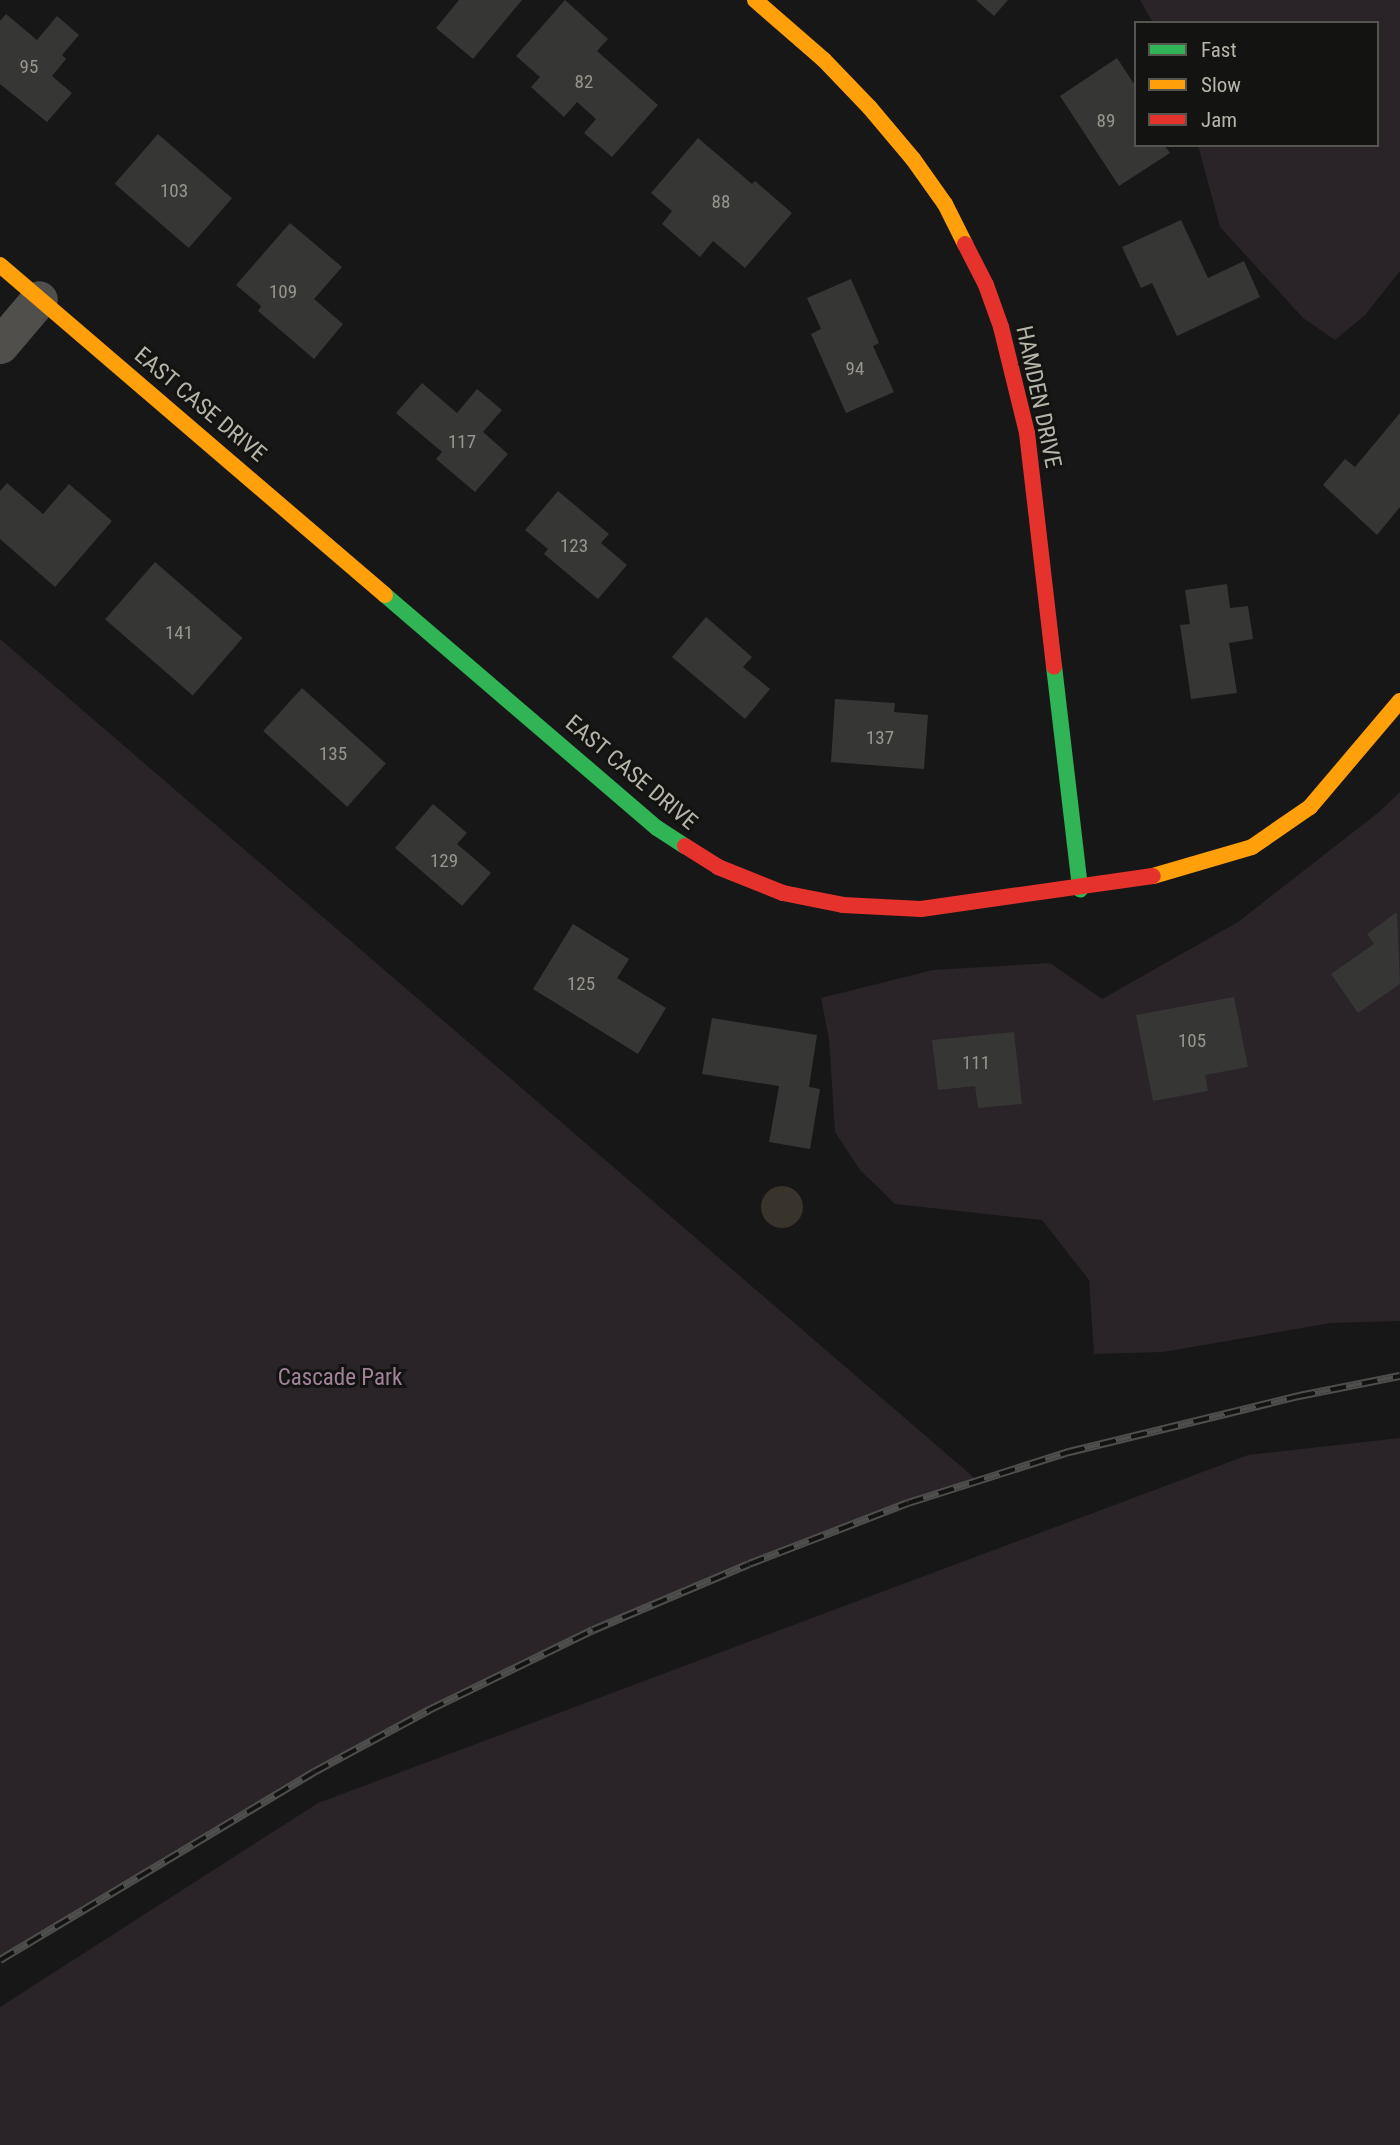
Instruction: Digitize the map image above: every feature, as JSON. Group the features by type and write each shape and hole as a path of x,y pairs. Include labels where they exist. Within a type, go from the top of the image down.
{"street":[{"name":"HAMDEN DRIVE","path":"755,0 824,60 870,108 912,159 945,204 986,285 1001,327 1027,433 1080,889"},
{"name":"EAST CASE DRIVE","path":"0,265 657,828 718,867 783,893 843,905 920,909 1080,889 1173,873 1252,847 1310,807 1400,701"},
{"path":"0,345 39,299"}],"green space":[{"path":"1140,0 1400,0 1400,271 1365,315 1335,340 1303,318 1220,227 1199,147 1379,147 1379,21 1152,21"},
{"name":"Cascade Park","path":"0,639 978,1481 749,1564 429,1710 0,1960"},
{"path":"1400,792 1400,1321 1331,1323 1163,1352 1094,1354 1089,1280 1042,1220 895,1204 860,1170 835,1132 829,1039 821,998 933,970 1050,963 1102,999 1238,922 1379,812"},
{"path":"1400,1438 1400,2145 0,2145 0,2007 318,1803 1248,1455"}],"shaded area":[{"path":"782,1186 797,1192 803,1207 797,1222 782,1228 767,1222 761,1207 767,1192"}],"building":[{"path":"459,0 522,0 473,59 436,28"},
{"path":"565,0 608,39 597,51 658,105 612,157 584,133 596,119 577,102 564,117 531,87 540,77 516,56"},
{"path":"976,0 1008,0 994,16"},
{"path":"6,14 37,40 57,16 79,35 62,55 66,59 52,76 72,93 47,122 0,84 0,21"},
{"path":"1117,58 1134,84 1134,147 1166,147 1170,153 1119,186 1060,96"},
{"path":"158,134 232,198 189,248 115,184"},
{"path":"698,138 752,184 755,181 792,213 745,268 713,241 700,257 662,224 672,211 651,193"},
{"path":"1181,220 1208,278 1244,261 1260,297 1177,336 1152,283 1141,288 1122,247"},
{"path":"290,223 342,267 314,299 343,324 314,359 258,311 261,306 236,285"},
{"path":"851,279 879,343 873,346 894,392 846,413 811,334 821,329 807,298"},
{"path":"422,383 457,413 477,389 502,410 483,432 508,454 475,492 436,459 442,452 396,413"},
{"path":"1400,413 1400,507 1377,535 1323,485 1345,459 1355,467"},
{"path":"7,483 43,514 69,484 112,521 55,587 0,539 0,491"},
{"path":"558,491 609,534 601,543 627,565 598,599 544,554 548,549 525,530"},
{"path":"155,562 243,638 193,695 105,619"},
{"path":"1227,584 1230,608 1248,606 1253,639 1229,643 1237,693 1191,699 1180,625 1190,624 1185,590"},
{"path":"706,617 752,657 743,667 770,689 745,719 672,657"},
{"path":"302,688 386,764 347,807 263,731"},
{"path":"835,699 895,703 894,712 928,715 924,769 831,762"},
{"path":"433,804 467,833 457,844 491,873 462,906 395,848"},
{"path":"1397,912 1400,984 1358,1013 1331,974 1374,944 1367,934"},
{"path":"573,924 629,959 617,978 666,1008 638,1054 533,989"},
{"path":"1234,997 1248,1067 1205,1075 1208,1091 1153,1101 1136,1015"},
{"path":"712,1018 817,1035 809,1087 820,1089 810,1149 769,1142 779,1086 702,1074"},
{"path":"1014,1032 1022,1104 978,1108 975,1086 938,1090 932,1040"}],"railway":[{"path":"0,1960 314,1772 429,1710 593,1630 749,1564 908,1503 1069,1452 1299,1396 1400,1376"}],"traffic: fast":[{"path":"385,595 657,828 685,846"},
{"path":"1054,666 1080,889"}],"traffic: slow":[{"path":"755,0 824,60 870,108 913,159 945,204 965,244"},
{"path":"0,265 385,595"},
{"path":"1153,876 1252,847 1310,807 1400,701"}],"traffic: jam":[{"path":"965,244 986,285 1001,327 1027,433 1054,666"},
{"path":"685,846 718,867 783,893 843,905 921,909 1153,876"}]}
